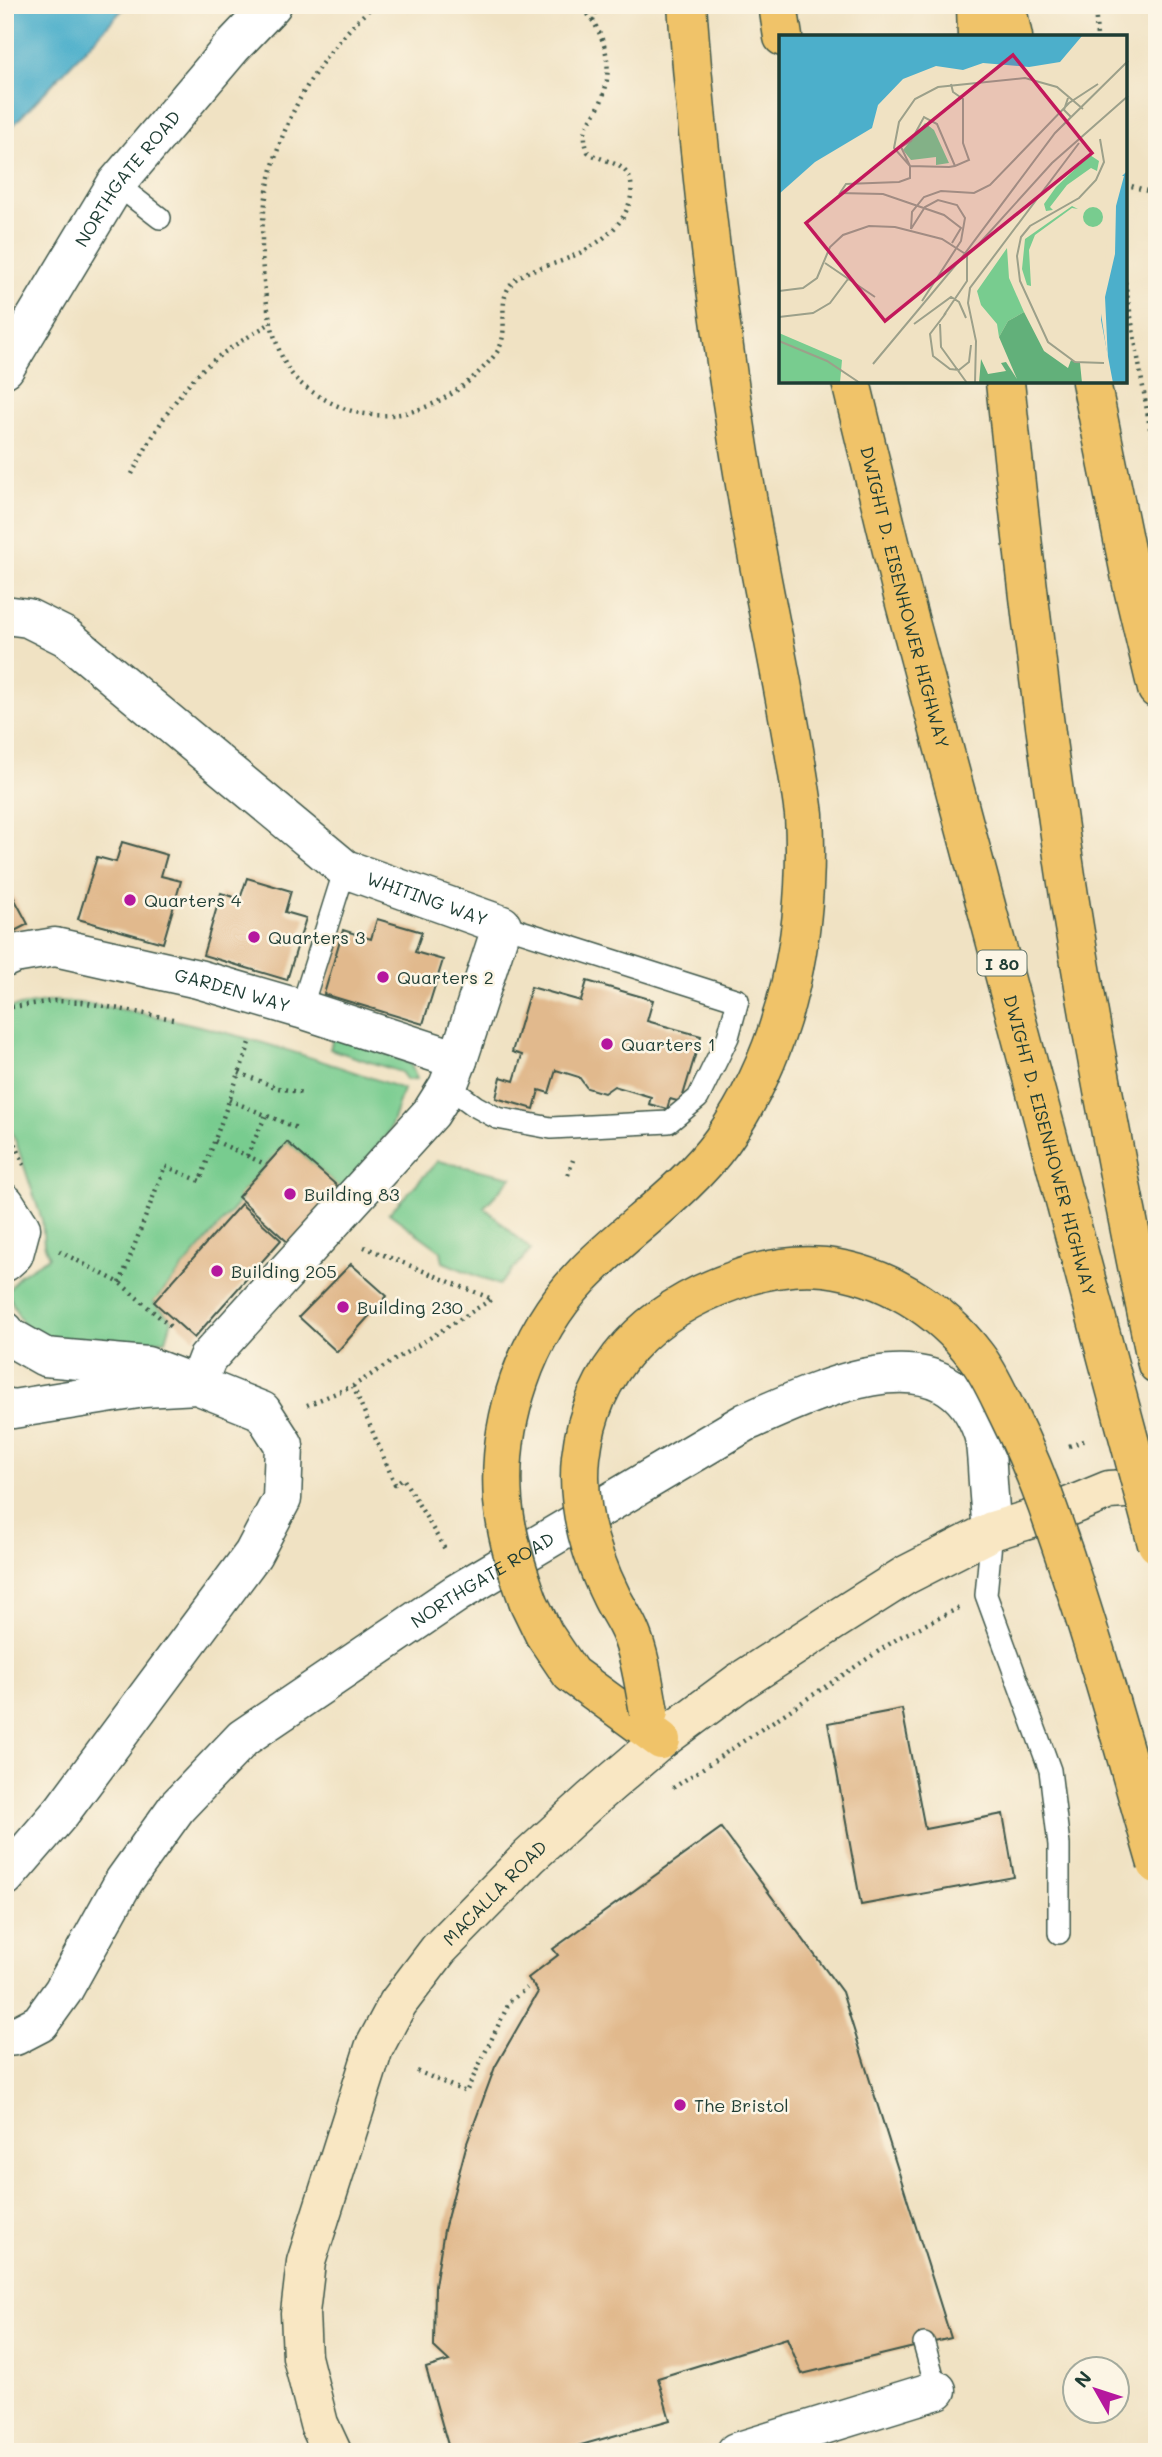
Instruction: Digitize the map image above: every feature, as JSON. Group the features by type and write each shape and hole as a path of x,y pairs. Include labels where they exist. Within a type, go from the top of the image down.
{"highway":[{"path":"649,1724 571,1674 544,1634 529,1603 514,1559 503,1500 503,1465 509,1420 523,1369 557,1305 581,1276 689,1179 720,1143 760,1079 774,1041 796,961 802,922 806,862 804,814 752,526 719,319 694,99 687,5"},
{"path":"778,5 783,35"},
{"path":"976,5 977,35"},
{"path":"1006,5 1013,35"},
{"name":"DWIGHT D. EISENHOWER HIGHWAY","path":"851,383 903,596 1157,1544"},
{"path":"1005,383 1034,644 1069,894 1111,1140 1157,1364"},
{"path":"1091,383 1132,584 1157,689"},
{"path":"649,1724 635,1645 598,1567 587,1537 581,1508 581,1455 586,1427 595,1401 624,1352 655,1321 685,1301 751,1274 786,1268 822,1267 861,1274 894,1287 926,1307 952,1328 992,1379 1028,1454 1077,1588 1157,1864"}],"street":[{"name":"NORTHGATE ROAD","path":"5,368 116,184 232,47 272,5"},
{"name":"WHITING WAY","path":"5,615 28,618 66,637 345,869 502,925 453,1073 431,1113 330,1223 202,1372"},
{"name":"GARDEN WAY","path":"5,958 55,947 198,979 301,1009 453,1073"},
{"path":"5,1203 21,1228 14,1254 5,1262"},
{"path":"5,1331 8,1336 45,1357 202,1372 262,1411 284,1445 282,1499 253,1554 62,1811 5,1877"},
{"path":"5,1407 13,1409 144,1388 202,1372"},
{"name":"NORTHGATE ROAD","path":"5,2037 15,2036 40,2023 63,1991 124,1881 177,1807 243,1738 457,1593 746,1422 794,1401 879,1375 906,1372 935,1378 958,1392 975,1415 984,1437 992,1531"},
{"name":"MACALLA ROAD","path":"332,2452 318,2424 302,2357 300,2313 306,2262 374,2048 398,2003 455,1931 591,1800 649,1724 738,1683 894,1583 992,1531 1058,1511 1109,1490 1157,1486"},
{"path":"736,2452 937,2390"}],"lane":[{"path":"116,184 160,218"},
{"path":"301,1009 345,869"},
{"path":"453,1073 475,1106 497,1118 551,1128 669,1122 698,1098 728,1037 738,1000 502,925"},
{"path":"992,1531 986,1595 1050,1770 1059,1846 1059,1933"},
{"path":"924,2344 937,2390"}],"path":[{"path":"374,5 332,47 291,114 276,155 267,193 262,231 263,267 272,321 290,372 312,392 334,404 362,414 392,415 423,409 453,395 496,354 504,337 503,302 514,281 524,273 581,254 620,222 629,206 632,188 630,177 624,169 588,152 583,139 586,124 599,106 606,87 609,65 604,44 580,5"},
{"path":"592,21 598,5"},
{"path":"1095,5 1097,35"},
{"path":"1127,185 1157,194"},
{"path":"1127,294 1157,470"},
{"path":"132,474 151,436 196,377 207,366 272,321"},
{"path":"5,1008 54,1002 82,1002 176,1020"},
{"path":"238,1037 263,1043"},
{"path":"120,1283 165,1166 200,1181 251,1040"},
{"path":"239,1073 278,1088 303,1093"},
{"path":"229,1100 297,1128"},
{"path":"247,1156 266,1115"},
{"path":"215,1141 267,1165"},
{"path":"262,1411 289,1412 353,1386 492,1299 351,1242 330,1223"},
{"path":"55,1249 120,1283 202,1372"},
{"path":"353,1386 395,1484 403,1478 446,1551"},
{"path":"668,1791 900,1637"},
{"path":"417,2071 466,2092 510,2001 527,1988"}],"green space":[{"path":"54,1001 111,1008 243,1037 403,1089 389,1132 342,1190 287,1142 238,1197 241,1200 154,1302 172,1320 166,1340 85,1346 44,1344 27,1329 8,1291 20,1275 49,1257 44,1244 42,1220 16,1142 5,1118 5,1008"},
{"path":"334,1035 410,1063 417,1079 407,1080 401,1072 330,1049"},
{"path":"438,1161 512,1177 484,1207 531,1250 499,1285 443,1262 441,1251 389,1213"}],"water":[{"path":"5,5 127,5 5,134"}],"building":[{"name":"Quarters 4","path":"122,842 167,855 161,876 181,881 163,943 78,919 97,857 116,862"},
{"name":"Quarters 3","path":"247,878 291,891 285,912 306,918 287,980 203,955 221,893 240,899"},
{"path":"5,881 28,924 5,936"},
{"name":"Quarters 2","path":"377,919 422,932 415,952 443,960 423,1024 324,994 343,930 371,939"},
{"name":"Quarters 1","path":"587,981 653,1000 647,1021 701,1036 681,1102 670,1099 667,1109 649,1104 651,1097 614,1086 604,1093 587,1088 579,1077 556,1070 549,1093 539,1090 534,1109 496,1098 501,1077 514,1081 522,1055 512,1052 531,987 581,1001"},
{"name":"Building 83","path":"287,1142 342,1190 292,1246 238,1197"},
{"name":"Building 205","path":"241,1204 281,1240 194,1338 154,1302"},
{"name":"Building 230","path":"351,1264 387,1296 337,1352 299,1317"},
{"path":"902,1709 925,1829 1003,1814 1014,1877 861,1905 828,1723"},
{"name":"The Bristol","path":"721,1828 842,1992 951,2338 802,2374 787,2338 658,2378 670,2420 556,2452 450,2452 426,2368 449,2361 434,2347 435,2285 444,2230 467,2143 495,2067 538,1992 528,1978 558,1955 553,1949"}],"place":[{"name":"Quarters 4","path":"130,900"},
{"name":"Quarters 3","path":"254,937"},
{"name":"Quarters 2","path":"383,977"},
{"name":"Quarters 1","path":"607,1044"},
{"name":"Building 83","path":"290,1194"},
{"name":"Building 205","path":"217,1271"},
{"name":"Building 230","path":"343,1307"},
{"name":"The Bristol","path":"680,2105"}]}
